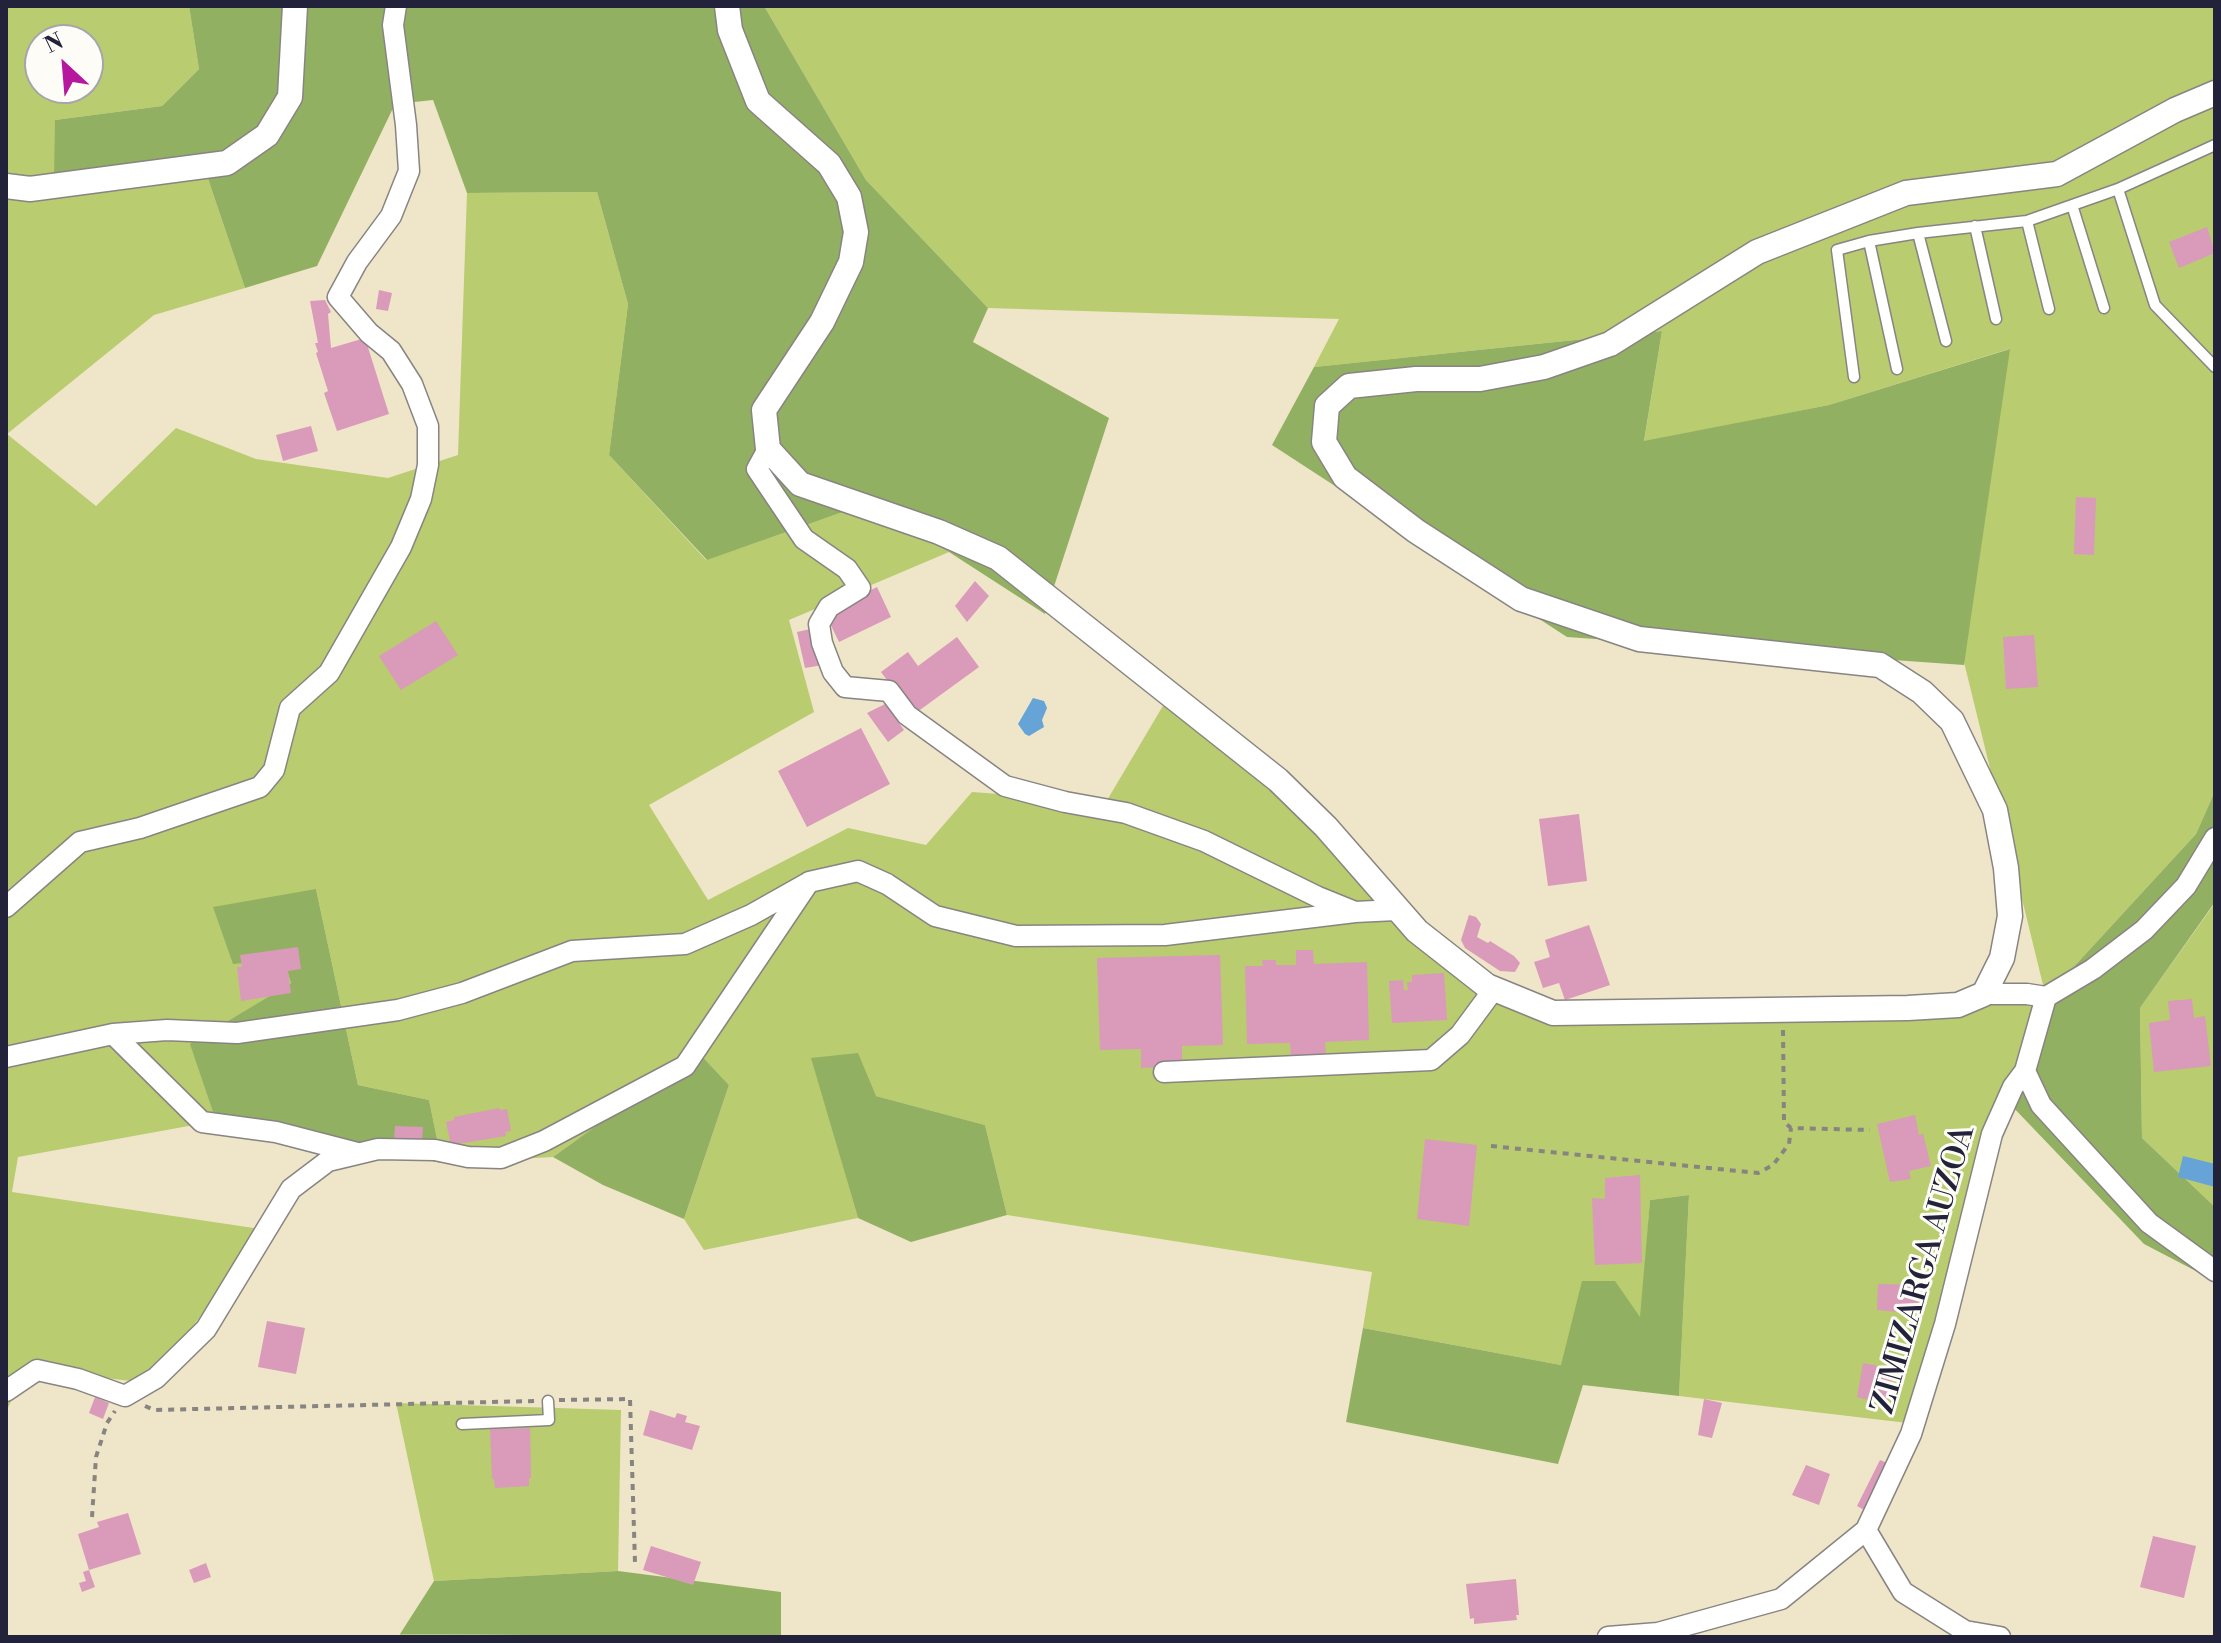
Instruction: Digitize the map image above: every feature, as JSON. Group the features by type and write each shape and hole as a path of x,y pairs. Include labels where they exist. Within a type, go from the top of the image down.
{"street":[{"path":"6,186 30,189 227,163 267,135 290,97 295,6"},
{"path":"6,907 80,842 140,828 260,787 274,770 290,708 329,673 401,547 421,499 428,465 428,426 412,384 391,351 369,333 338,297 357,262 391,216 409,171 393,25 396,6"},
{"path":"727,6 730,30 758,101 829,164 849,197 856,232 851,262 822,322 764,410 768,449 757,469 804,539 847,569 860,588 829,607 819,624 822,643 833,672 845,687 889,691 907,715 1005,786 1065,802 1126,813 1204,841 1355,912"},
{"path":"1984,994 2002,958 2010,916 2006,868 1995,810 1952,721 1922,692 1880,665 1639,639 1521,599 1416,531 1345,477 1324,442 1327,406 1349,386 1416,379 1480,379 1544,367 1597,349 1610,344 1757,252 1906,193 2057,174 2175,110 2215,93"},
{"path":"768,449 800,484 939,532 998,558 1278,780 1326,827 1417,931 1487,986 1553,1013 1908,1008 1958,1005 1984,994 2046,997 2093,969 2144,930 2186,886 2215,838"},
{"path":"6,1057 113,1034 167,1030 237,1033 398,1010 462,993 572,951 685,944 751,915 809,882 858,871 887,884 935,916 1016,936 1165,935 1355,912 1396,910"},
{"path":"6,1391 37,1370 78,1379 125,1396 156,1378 206,1329 291,1189 328,1161 378,1149 435,1150 468,1157 501,1158 544,1141 685,1066 809,882"},
{"path":"1164,1072 1431,1060 1460,1035 1494,989"},
{"name":"ZIMIZARGA AUZOA","path":"1608,1637 1658,1633 1781,1599 1866,1530 1911,1434 1945,1324 1992,1134 2013,1087 2025,1071 2046,997"},
{"path":"113,1034 202,1122 276,1132 360,1154"},
{"path":"2025,1071 2041,1105 2149,1223 2215,1271"},
{"path":"1866,1530 1903,1592 1965,1631 2000,1637"}],"lane":[{"path":"1854,377 1837,250 1918,233 2027,221 2118,189 2215,145"},
{"path":"2118,189 2155,305 2215,367"},
{"path":"2072,205 2104,308"},
{"path":"2027,221 2049,309"},
{"path":"1975,226 1996,319"},
{"path":"1918,233 1946,341"},
{"path":"1869,241 1897,369"},
{"path":"462,1424 549,1420 548,1401"}],"path":[{"path":"1782,1008 1784,1122 1791,1128 1870,1130"},
{"path":"1491,1146 1758,1173 1773,1165 1789,1144 1791,1128"},
{"path":"92,1517 96,1457 107,1423 125,1396 154,1410 630,1399 635,1563"}],"green space":[{"path":"6,6 189,6 199,69 162,106 55,120 202,161 245,288 154,315 7,434 96,506 176,428 256,459 388,478 458,455 467,193 597,192 628,304 609,455 706,560 857,507 949,552 789,620 814,712 649,805 708,900 848,828 926,845 972,792 1106,802 1170,694 1513,1006 2046,997 2010,1104 1916,1424 1679,1396 1689,1195 1650,1200 1641,1318 1561,1365 1363,1328 1372,1272 1007,1215 985,1125 876,1096 812,1059 858,1218 704,1250 684,1219 729,1085 698,1052 553,1157 442,1163 429,1100 358,1085 316,889 283,959 291,983 191,1044 216,1121 18,1157 12,1192 267,1230 149,1383 26,1369 6,1412"},
{"path":"189,6 764,6 866,180 988,308 973,342 1109,418 1045,614 949,552 857,507 707,560 609,455 628,304 597,192 467,193 433,100 395,104 317,266 245,288 202,161 54,180 55,120 162,106 199,69"},
{"path":"764,6 2215,6 2215,791 2196,834 2046,997 1962,654 2009,349 1829,405 1644,442 1662,331 1314,367 1339,319 988,308 866,180"},
{"path":"1662,331 1644,441 1829,405 2010,349 1964,665 1567,637 1272,445 1314,367"},
{"path":"2215,791 2215,902 2140,1008 2142,1138 2215,1207 2215,1281 2144,1244 2010,1104 2046,997 2196,834"},
{"path":"316,889 358,1085 429,1100 442,1163 216,1121 190,1044 291,983 283,959 233,964 213,907"},
{"path":"2215,903 2215,1207 2142,1138 2140,1008"},
{"path":"698,1052 729,1085 684,1219 603,1185 553,1157"},
{"path":"858,1053 876,1096 985,1125 1007,1215 911,1242 858,1218 811,1058"},
{"path":"1689,1195 1679,1396 1583,1385 1558,1464 1346,1422 1363,1328 1561,1365 1582,1281 1615,1281 1640,1317 1650,1200"},
{"path":"396,1403 621,1410 618,1571 434,1581"},
{"path":"618,1571 781,1592 781,1637 400,1634 434,1581"},
{"path":"400,1634 625,1636 626,1637 400,1637"}],"water":[{"path":"1033,698 1044,701 1047,708 1042,720 1044,727 1029,736 1018,724"},
{"path":"2183,1156 2215,1164 2215,1187 2178,1177"}],"building":[{"path":"2207,227 2215,253 2179,268 2169,242"},
{"path":"379,290 392,293 388,311 376,309"},
{"path":"325,300 331,312 328,314 331,348 365,338 389,414 337,431 324,393 328,391 316,353 315,343 318,343 310,301"},
{"path":"311,426 318,451 283,461 276,435"},
{"path":"2076,497 2096,498 2094,555 2074,554"},
{"path":"975,581 989,596 967,622 955,606"},
{"path":"877,587 891,617 839,642 825,613"},
{"path":"436,621 458,655 401,690 379,656"},
{"path":"815,628 823,665 805,668 797,632"},
{"path":"2034,635 2038,687 2006,689 2003,637"},
{"path":"957,637 979,667 913,715 881,672 908,652 918,666"},
{"path":"885,704 904,730 888,742 867,713"},
{"path":"861,728 890,784 807,827 778,771"},
{"path":"1579,814 1587,881 1548,886 1539,819"},
{"path":"1469,915 1476,917 1481,924 1477,937 1488,943 1490,941 1520,963 1515,972 1500,971 1465,948 1461,940"},
{"path":"1589,925 1610,985 1565,1000 1559,983 1543,988 1534,962 1550,957 1545,940"},
{"path":"298,947 301,969 288,971 291,993 241,1001 237,967 242,967 240,955"},
{"path":"1296,950 1313,950 1314,964 1367,962 1369,1040 1325,1042 1326,1057 1291,1058 1290,1043 1247,1044 1245,966 1263,966 1262,960 1276,960 1276,965 1296,965"},
{"path":"1220,955 1223,1045 1182,1046 1182,1066 1141,1068 1141,1049 1100,1050 1097,958"},
{"path":"1444,973 1447,1020 1392,1023 1389,981 1403,980 1404,990 1408,990 1407,982 1412,982 1412,975"},
{"path":"2192,999 2194,1018 2205,1016 2211,1066 2154,1072 2149,1023 2170,1020 2168,1001"},
{"path":"507,1109 511,1131 505,1132 506,1136 451,1145 446,1122 454,1120 454,1117"},
{"path":"1915,1115 1931,1166 1909,1171 1911,1179 1890,1182 1877,1124"},
{"path":"395,1126 423,1127 422,1142 394,1141"},
{"path":"1425,1139 1477,1145 1469,1226 1417,1219"},
{"path":"1640,1175 1642,1263 1595,1265 1592,1198 1605,1199 1605,1178"},
{"path":"1878,1284 1918,1285 1918,1314 1877,1310"},
{"path":"267,1321 305,1328 296,1374 258,1367"},
{"path":"1863,1363 1894,1369 1887,1405 1857,1397"},
{"path":"95,1397 109,1403 103,1419 89,1413"},
{"path":"1704,1399 1722,1403 1712,1438 1698,1435"},
{"path":"650,1410 675,1418 677,1413 687,1416 685,1422 700,1426 692,1450 643,1435"},
{"path":"530,1428 529,1486 495,1488 490,1429"},
{"path":"1880,1460 1890,1464 1866,1511 1857,1506"},
{"path":"1806,1465 1830,1474 1819,1505 1792,1495"},
{"path":"128,1513 141,1554 89,1570 78,1534 99,1527 97,1522"},
{"path":"2153,1536 2196,1546 2184,1598 2140,1587"},
{"path":"651,1546 701,1562 693,1585 643,1570"},
{"path":"206,1563 211,1577 194,1583 189,1570"},
{"path":"89,1570 95,1587 82,1592 79,1583 86,1581 83,1572"},
{"path":"1516,1579 1517,1620 1474,1624 1474,1618 1470,1619 1466,1584"}]}
